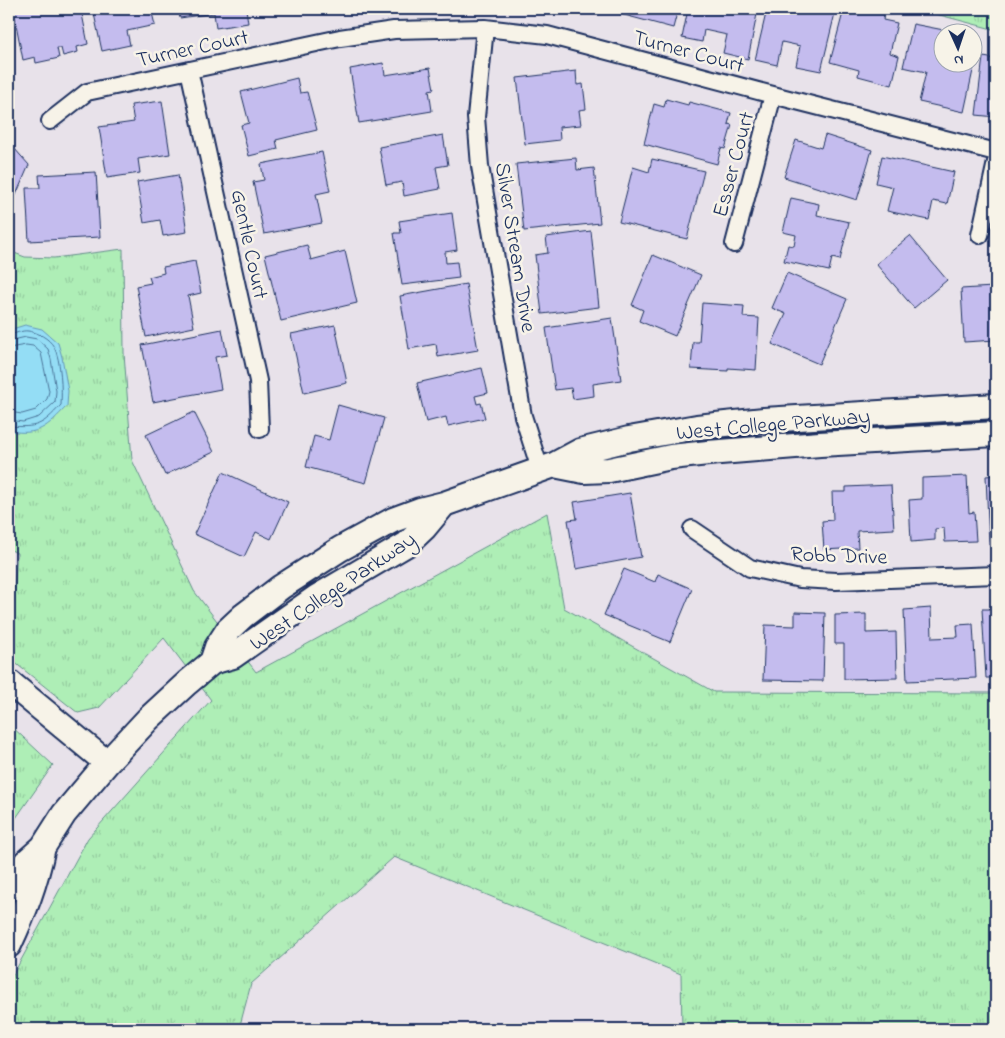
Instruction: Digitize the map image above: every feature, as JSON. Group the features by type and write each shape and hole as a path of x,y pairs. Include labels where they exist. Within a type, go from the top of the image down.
{"street":[{"name":"Turner Court","path":"50,121 87,92 189,70 340,38 394,30 485,28 547,35 773,96 996,152"},
{"name":"Silver Stream Drive","path":"485,28 476,117 480,166 523,416 547,467"},
{"name":"Gentle Court","path":"189,70 258,381 260,429"},
{"name":"Esser Court","path":"734,244 773,96"},
{"path":"980,235 996,162"},
{"name":"West College Parkway","path":"9,887 26,862 43,847 64,814 107,763 148,719 187,683 212,662 233,656 317,598 408,544 444,504 547,467 588,449 628,439 697,427 764,420 996,406"},
{"name":"West College Parkway","path":"547,467 584,471 609,470 670,457 708,452 996,434"},
{"name":"Robb Drive","path":"692,529 750,568 800,578 836,581 996,575"},
{"path":"9,682 107,763"},
{"name":"West College Parkway","path":"9,945 35,883 43,847"}],"green space":[{"path":"917,9 996,9 996,30 982,26 982,22 966,22"},
{"path":"123,249 124,353 132,460 194,591 256,672 547,513 564,608 714,692 996,693 996,1029 682,1029 681,974 394,857 251,984 239,1029 9,1029 9,982 88,838 211,700 164,638 99,708 78,713 9,658 17,553 9,549 9,251 25,257 54,258"},
{"path":"9,724 53,765 9,828"}],"water":[{"path":"25,325 42,329 58,343 68,391 67,406 42,428 28,432 9,431 9,330"}],"building":[{"path":"13,9 81,9 88,44 77,47 78,52 63,56 61,48 57,48 59,58 36,63 35,57 23,60"},
{"path":"93,9 151,9 155,25 127,31 130,45 102,51"},
{"path":"178,9 246,9 248,23 216,28 214,13 180,18"},
{"path":"614,9 678,9 673,28 613,12"},
{"path":"688,9 758,9 748,59 723,53 727,35 704,30 702,42 682,38"},
{"path":"767,9 836,9 821,71 796,66 800,46 782,42 777,65 755,60"},
{"path":"844,9 863,9 884,14 883,20 897,23 890,53 899,56 892,85 858,76 859,70 830,62"},
{"path":"913,24 932,28 932,72 973,72 964,112 919,102 926,72 903,67"},
{"path":"983,57 996,59 996,117 976,115"},
{"path":"383,63 385,75 430,68 434,89 429,90 432,111 359,123 350,69"},
{"path":"576,71 577,85 583,84 586,109 579,110 581,125 559,127 560,140 525,144 517,78"},
{"path":"297,78 300,93 307,92 317,130 276,140 278,149 249,156 241,125 249,123 241,92"},
{"path":"666,99 688,105 689,102 731,113 728,124 732,125 725,149 721,148 717,164 644,144 654,104 664,107"},
{"path":"162,101 170,154 138,159 140,173 107,178 99,127 134,122 131,105"},
{"path":"443,135 448,165 436,167 440,189 404,196 402,182 386,185 379,147"},
{"path":"825,135 872,150 857,200 784,177 796,140 821,148"},
{"path":"14,148 29,165 9,211 9,153"},
{"path":"322,152 330,191 316,194 322,223 264,234 253,182 264,180 261,164"},
{"path":"882,156 954,172 947,204 933,201 929,220 887,211 893,187 876,183"},
{"path":"576,158 577,170 594,168 600,223 524,231 516,164"},
{"path":"652,159 704,171 687,239 619,222 633,167 649,172"},
{"path":"96,172 100,237 29,241 26,188 40,188 39,175"},
{"path":"178,175 187,232 163,236 160,220 144,223 137,182"},
{"path":"791,198 819,204 817,215 849,222 840,260 832,258 829,271 784,261 788,245 794,246 796,235 783,232"},
{"path":"452,213 457,250 445,252 446,263 457,262 459,278 402,285 394,233 401,233 399,221"},
{"path":"591,231 599,307 542,314 535,255 548,253 546,237"},
{"path":"910,236 947,280 914,308 876,264"},
{"path":"307,245 311,260 345,251 357,303 281,321 265,255"},
{"path":"653,255 701,275 675,336 639,321 643,310 632,305"},
{"path":"195,261 201,293 188,296 194,327 146,337 136,286 151,283 149,277 164,273 163,267"},
{"path":"787,273 847,299 819,364 772,344 786,314 772,308"},
{"path":"466,284 478,350 438,357 436,344 409,349 400,296"},
{"path":"993,287 994,303 996,303 996,340 964,342 961,289"},
{"path":"702,303 744,306 743,317 759,318 756,370 728,368 728,371 691,369 693,342 699,342"},
{"path":"612,318 621,380 593,384 594,396 573,399 571,388 555,390 546,328"},
{"path":"335,325 347,383 304,393 291,334"},
{"path":"222,329 227,355 215,357 221,389 153,402 142,345"},
{"path":"482,368 488,393 475,396 477,404 481,403 485,418 448,426 446,417 426,422 417,383"},
{"path":"338,405 384,418 366,483 306,467 314,436 329,440"},
{"path":"194,412 214,452 165,475 146,435"},
{"path":"223,472 288,502 271,539 256,532 244,557 194,534"},
{"path":"996,475 996,544 989,545 986,476"},
{"path":"967,476 969,513 974,512 976,541 945,542 944,528 935,529 935,540 911,542 909,500 922,499 922,478"},
{"path":"891,485 894,529 857,531 858,548 824,550 822,521 833,520 832,492 846,492 846,487"},
{"path":"630,493 641,557 576,569 568,520 577,519 574,502"},
{"path":"624,569 655,582 658,574 692,589 670,642 604,615"},
{"path":"931,608 932,638 958,637 957,625 973,624 976,678 907,681 904,610"},
{"path":"982,609 996,609 996,678 986,678"},
{"path":"795,612 825,613 823,681 763,680 765,625 795,626"},
{"path":"866,614 866,633 896,632 897,678 844,679 844,644 835,644 835,615"}]}
